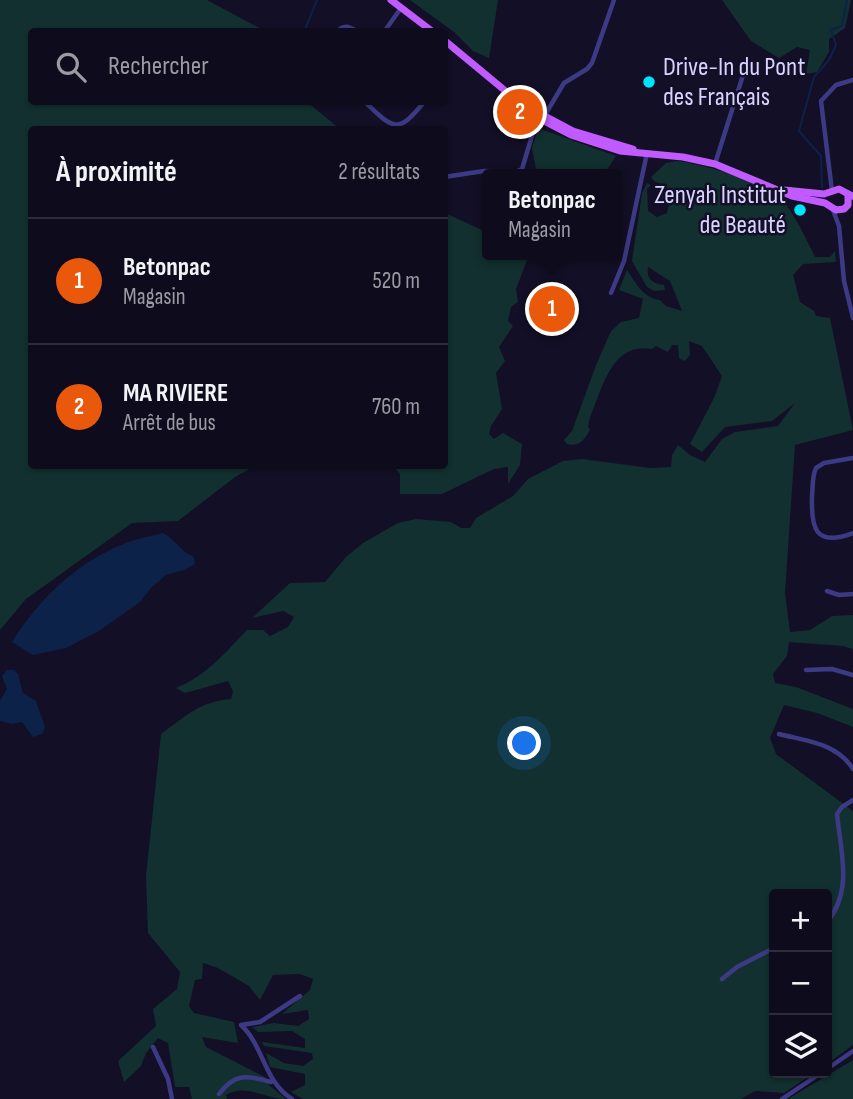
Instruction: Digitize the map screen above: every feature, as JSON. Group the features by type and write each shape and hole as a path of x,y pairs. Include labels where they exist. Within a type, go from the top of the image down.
{"main road":[{"path":"391,0 428,28"},
{"path":"448,43 542,118 571,135 604,147 715,164 771,187 831,207 848,206 848,193 811,193 771,187"},
{"path":"831,192 827,200 831,207"}],"street":[{"path":"522,169 542,118 564,83 592,63 614,0"},
{"path":"387,28 402,7"},
{"path":"715,164 744,72"},
{"path":"831,192 821,101 836,85 853,80"},
{"path":"369,105 389,122 397,125 406,123 421,105"},
{"path":"611,293 624,261 632,212 647,153"},
{"path":"448,176 482,171"},
{"path":"830,175 848,193"},
{"path":"839,226 848,206"},
{"path":"831,207 839,226 844,281 853,318"},
{"path":"853,458 824,463 816,468 811,520 821,535 827,537 839,538 853,533"},
{"path":"827,591 839,595 853,594"},
{"path":"806,670 832,669 853,675"},
{"path":"779,734 836,751 853,769"},
{"path":"832,915 843,900 848,880 837,814 853,800"},
{"path":"722,979 737,967 769,951"},
{"path":"292,1099 272,1082 249,1031 241,1025 260,1022 300,996"},
{"path":"153,1047 168,1079 172,1099"},
{"path":"832,1066 853,1051"},
{"path":"219,1094 232,1080 244,1076 272,1082"},
{"path":"782,1099 814,1078"}],"green space":[{"path":"0,0 207,0 259,28 28,28 28,105 311,105 336,126 28,126 28,469 250,469 178,521 132,523 26,599 0,630"},
{"path":"410,0 498,0 489,58 473,51 454,32"},
{"path":"722,0 851,0 845,28 829,39 829,52 817,72 806,74 810,50 797,47 779,58 751,41"},
{"path":"538,128 616,156 607,169 536,169 532,148"},
{"path":"677,161 701,166 764,187 783,200 815,257 830,257 835,251 836,262 803,264 793,275 800,302 814,311 816,316 830,318 853,430 795,445 785,593 790,632 810,630 832,616 853,615 853,649 789,642 787,656 773,674 775,683 796,687 853,709 853,727 817,713 784,705 770,738 776,754 853,811 853,1045 832,1060 832,889 769,889 769,1078 806,1078 784,1093 755,1091 741,1099 303,1099 291,1092 305,1085 305,1074 270,1067 266,1053 284,1063 303,1066 313,1059 312,1053 264,1046 262,1042 305,1048 305,1039 292,1031 258,1032 252,1027 274,1023 298,1026 309,1019 308,1010 282,1014 310,990 313,979 300,974 273,975 260,1000 249,986 218,968 203,963 202,979 195,980 189,1006 194,1013 234,1022 238,1043 202,1037 206,1047 265,1077 269,1085 286,1099 240,1091 226,1095 227,1099 192,1099 189,1087 175,1087 168,1043 158,1038 146,1053 141,1066 124,1082 118,1061 156,1026 153,1009 177,989 180,972 148,933 146,876 161,734 202,706 231,699 233,691 228,681 185,693 176,688 206,670 247,630 263,630 270,636 288,627 294,617 283,611 252,618 290,583 325,582 346,557 363,543 398,523 416,519 451,522 461,528 470,528 476,518 513,496 528,479 563,461 582,459 650,468 671,467 672,455 678,445 705,462 722,439 735,432 778,426 795,403 772,421 725,427 702,452 690,444 714,398 722,376 702,346 689,341 690,355 685,361 679,358 678,345 672,345 668,352 656,346 627,353 618,360 610,369 590,417 590,430 584,440 571,445 564,440 572,431 611,331 621,322 639,318 643,299 619,290 627,270 644,293 660,300 666,306 682,311 670,281 648,267 651,280 664,285 665,290 654,291 647,287 632,261 642,193 647,183 651,185 647,189 648,211 657,217 667,213 669,204 657,195 662,184 651,177 666,163"},
{"path":"448,214 482,230 482,260 527,260 516,289 518,302 511,307 508,321 513,326 499,347 505,361 496,373 502,409 489,434 494,439 503,433 522,444 520,465 508,484 508,467 494,469 442,494 400,494 400,474 396,469 448,469"},
{"path":"853,1060 853,1099 788,1099 823,1078 832,1078 832,1073"}],"water":[{"path":"163,533 194,557 195,564 166,575 140,602 99,631 66,648 33,655 12,642 34,611 76,571 126,543"},
{"path":"7,670 14,670 18,674 23,693 36,701 45,727 42,734 33,737 22,722 11,724 0,721 0,701 7,689 2,676"}],"waterway":[{"path":"306,28 317,0"},
{"path":"822,187 821,156 799,131 814,77 829,60 836,45 831,30 842,26 847,0"}],"place":[{"name":"Drive-In du Pont des Français","path":"649,82"},
{"name":"MA RIVIERE","path":"520,112"},
{"name":"Zenyah Institut de Beauté","path":"800,210"},
{"name":"Betonpac","path":"552,309"}]}
